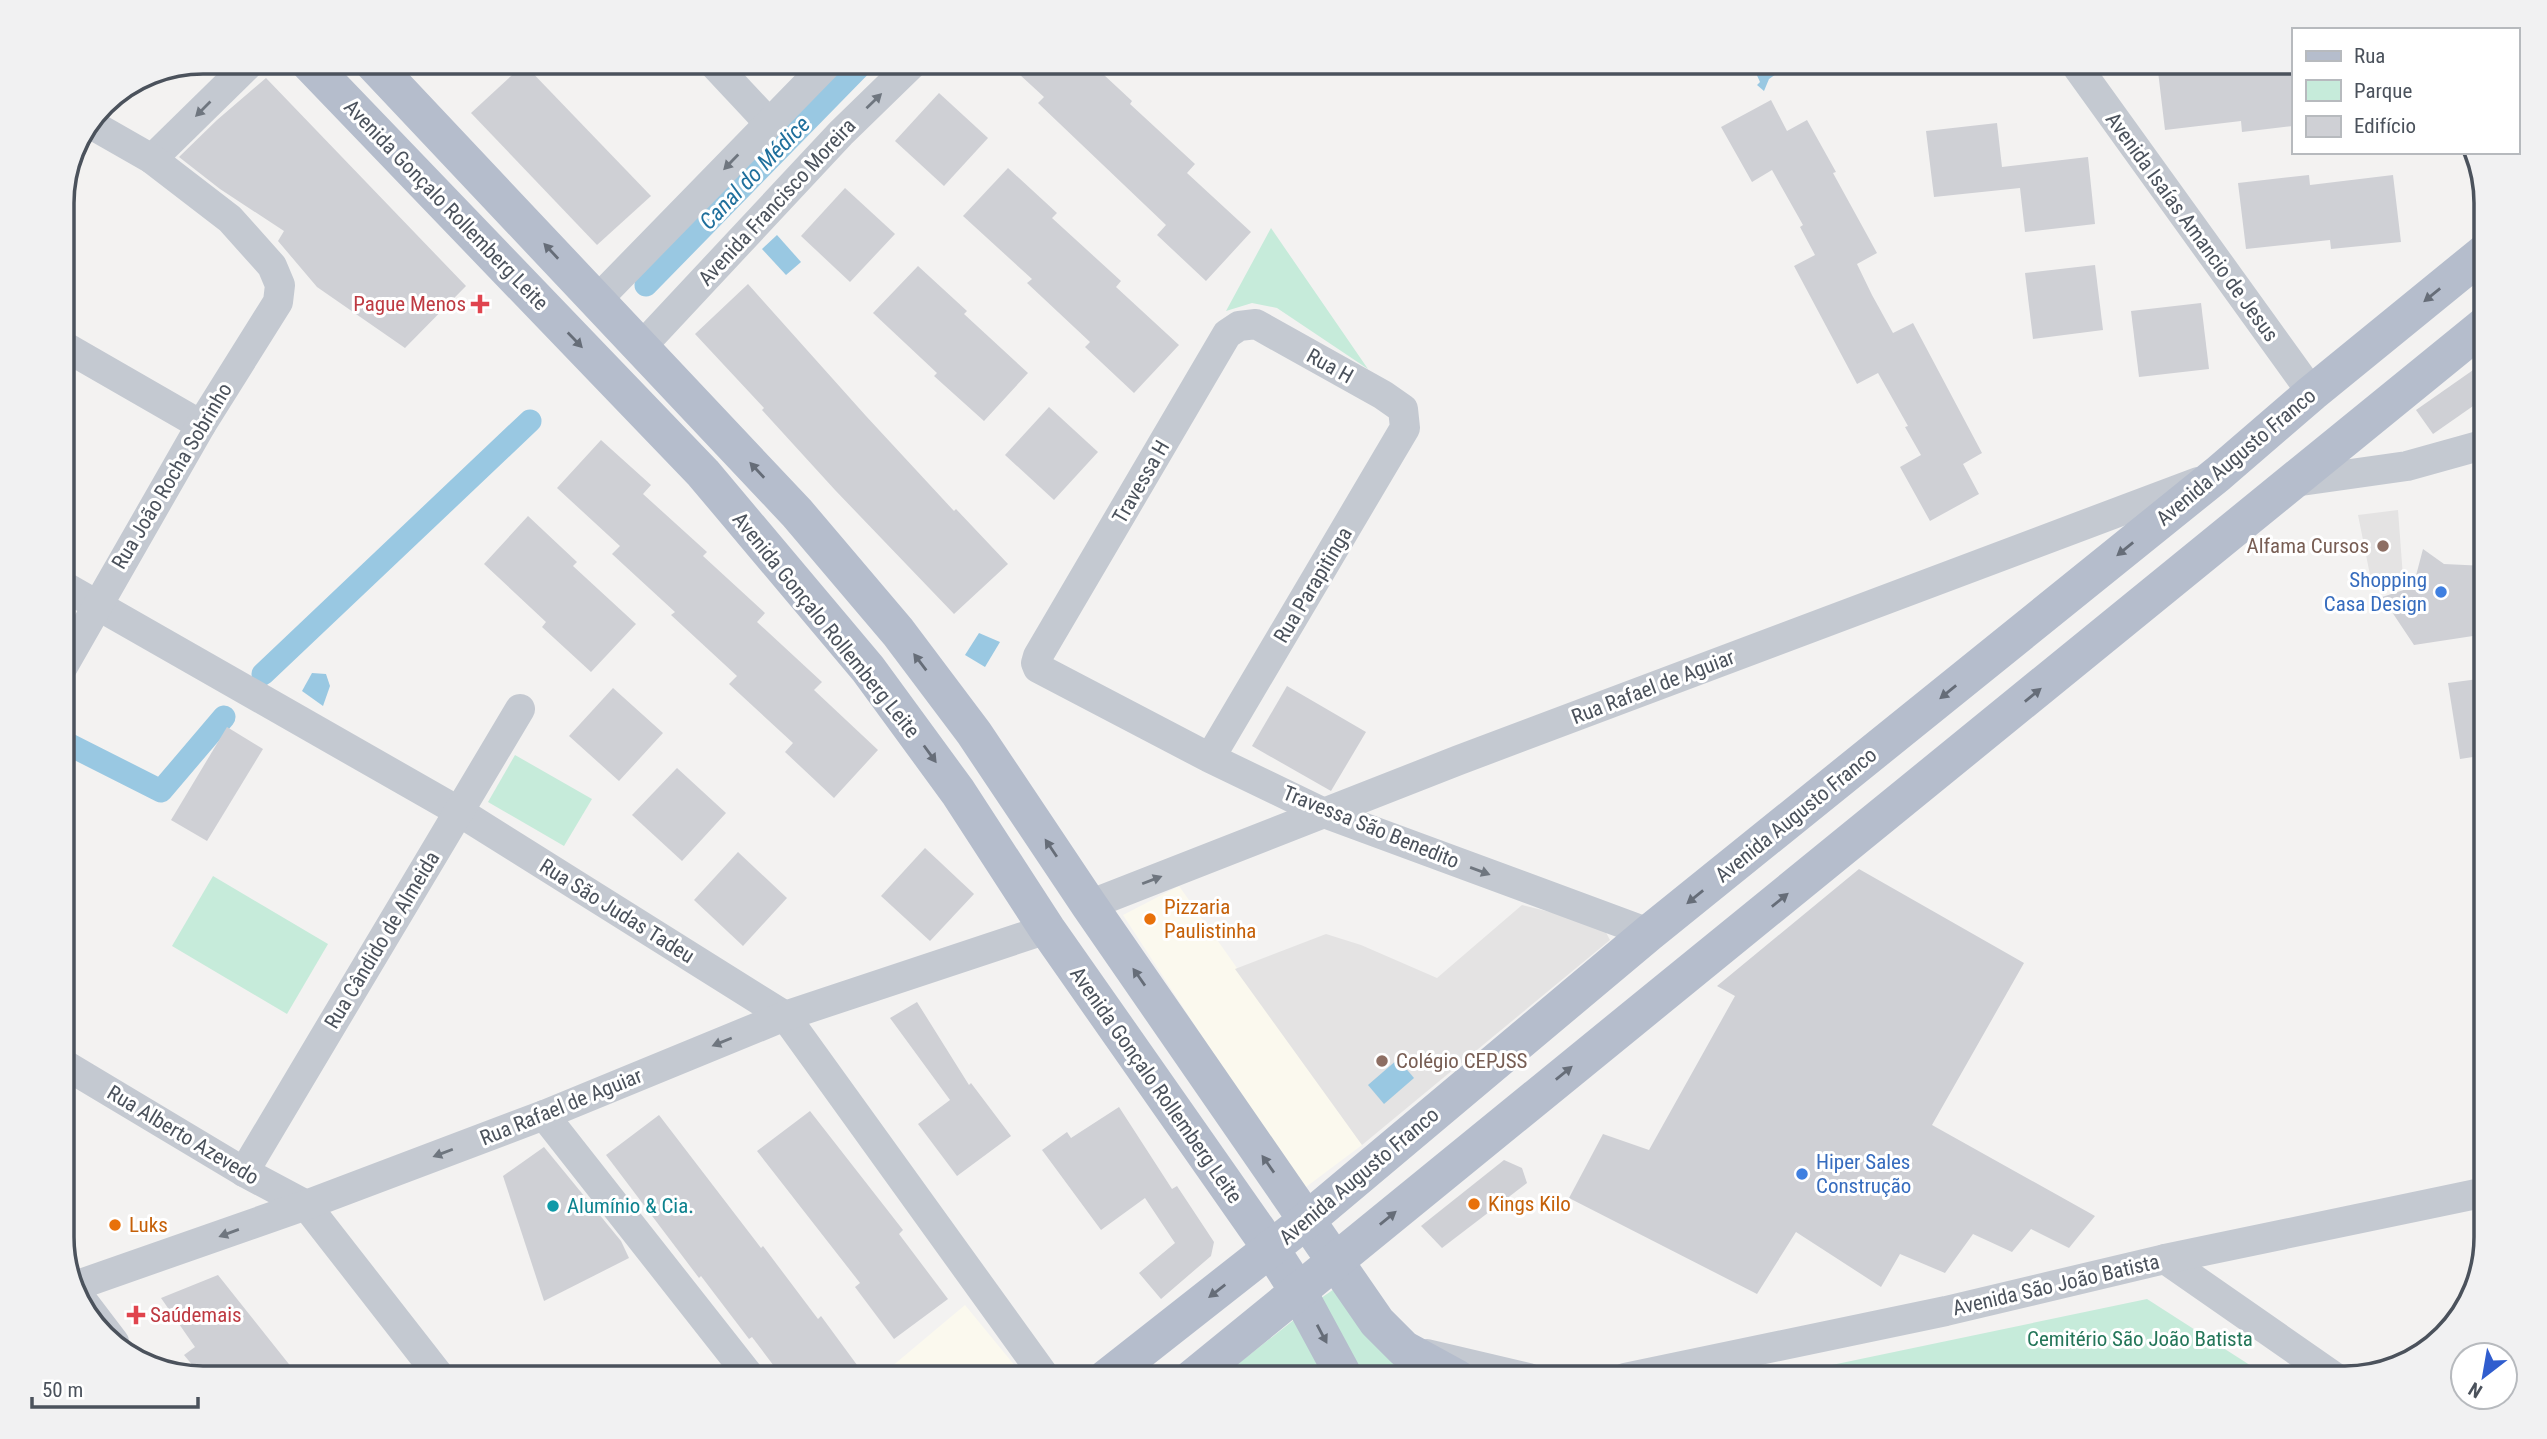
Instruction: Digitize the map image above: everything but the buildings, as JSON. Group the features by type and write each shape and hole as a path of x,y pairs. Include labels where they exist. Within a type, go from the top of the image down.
{"main road":[{"name":"Avenida Gonçalo Rollemberg Leite","path":"319,74 703,473 868,669 958,792 1047,929 1270,1249 1298,1291 1339,1366"},
{"name":"Avenida Gonçalo Rollemberg Leite","path":"383,74 797,513 898,632 966,723 1377,1322 1404,1349 1435,1366"},
{"name":"Avenida Augusto Franco","path":"1121,1366 1307,1220 1649,933 2218,474 2312,393 2473,262"},
{"path":"1207,1366 2473,335"},
{"path":"703,473 783,543 789,544 799,536 797,513"}],"street":[{"path":"98,128 152,159 239,74"},
{"path":"723,74 769,123"},
{"path":"597,300 817,74"},
{"name":"Avenida Francisco Moreira","path":"642,346 841,133 902,74"},
{"name":"Avenida Isaías Amancio de Jesus","path":"2082,74 2312,393"},
{"name":"Rua João Rocha Sobrinho","path":"74,646 201,425 278,302 280,285 272,266 230,219 152,159"},
{"name":"Rua H","path":"1256,324 1383,395 1403,410"},
{"name":"Travessa H","path":"1038,656 1227,334 1239,326 1256,324"},
{"path":"74,352 201,425"},
{"name":"Rua Parapitinga","path":"1210,758 1405,428 1403,410"},
{"path":"2294,482 2407,466 2473,448"},
{"name":"Rua Rafael de Aguiar","path":"1089,905 1459,760 2218,474"},
{"name":"Rua São Judas Tadeu","path":"74,591 458,811 785,1016 1037,1366"},
{"name":"Travessa São Benedito","path":"1038,656 1038,668 1210,758 1324,813 1649,933"},
{"name":"Rua Cândido de Almeida","path":"244,1172 520,709"},
{"name":"Rua Rafael de Aguiar","path":"83,1283 306,1205 544,1115 785,1016 1047,929"},
{"name":"Rua Alberto Azevedo","path":"74,1070 244,1172 306,1205"},
{"path":"544,1115 742,1366"},
{"name":"Avenida São João Batista","path":"1682,1366 1946,1311 2165,1259 2474,1195"},
{"path":"306,1205 432,1366"},
{"path":"2165,1259 2319,1366"},
{"path":"1404,1349 1477,1366"}],"shaded area":[{"name":"Alfama Cursos","path":"2398,510 2403,577 2373,590 2358,515"},
{"path":"1179,886 1362,1145 1302,1190 1123,915"},
{"name":"Colégio CEPJSS","path":"1522,905 1602,925 1610,940 1362,1145 1235,969 1326,934 1361,945 1437,978"},
{"path":"965,1305 1015,1366 892,1366"}],"green space":[{"path":"1271,228 1368,369 1277,308 1252,303 1226,311"},
{"path":"515,755 592,799 564,846 488,802"},
{"path":"213,876 328,944 287,1014 172,946"},
{"path":"1337,1287 1415,1366 1356,1366 1314,1303"},
{"name":"Cemitério São João Batista","path":"2147,1299 2251,1366 1827,1366"},
{"path":"1295,1319 1326,1366 1235,1366"}],"water":[{"path":"1756,74 1776,74 1769,79 1764,91 1757,85 1760,82"},
{"path":"777,235 801,262 786,275 762,249"},
{"path":"979,633 1000,642 985,667 965,655"},
{"path":"312,673 326,674 330,686 323,706 302,691"},
{"path":"1398,1059 1414,1078 1384,1104 1368,1085"}],"waterway":[{"name":"Canal do Médice","path":"646,285 852,74"},
{"path":"263,674 530,421"},
{"path":"74,747 161,791 224,717"}],"place":[{"name":"Pague Menos","path":"480,304"},
{"name":"Alfama Cursos","path":"2383,546"},
{"name":"Shopping Casa Design","path":"2441,592"},
{"name":"Pizzaria Paulistinha","path":"1150,919"},
{"name":"Colégio CEPJSS","path":"1382,1061"},
{"name":"Hiper Sales Construção","path":"1802,1174"},
{"name":"Kings Kilo","path":"1474,1204"},
{"name":"Alumínio & Cia.","path":"553,1206"},
{"name":"Luks","path":"115,1225"},
{"name":"Saúdemais","path":"136,1315"}]}
